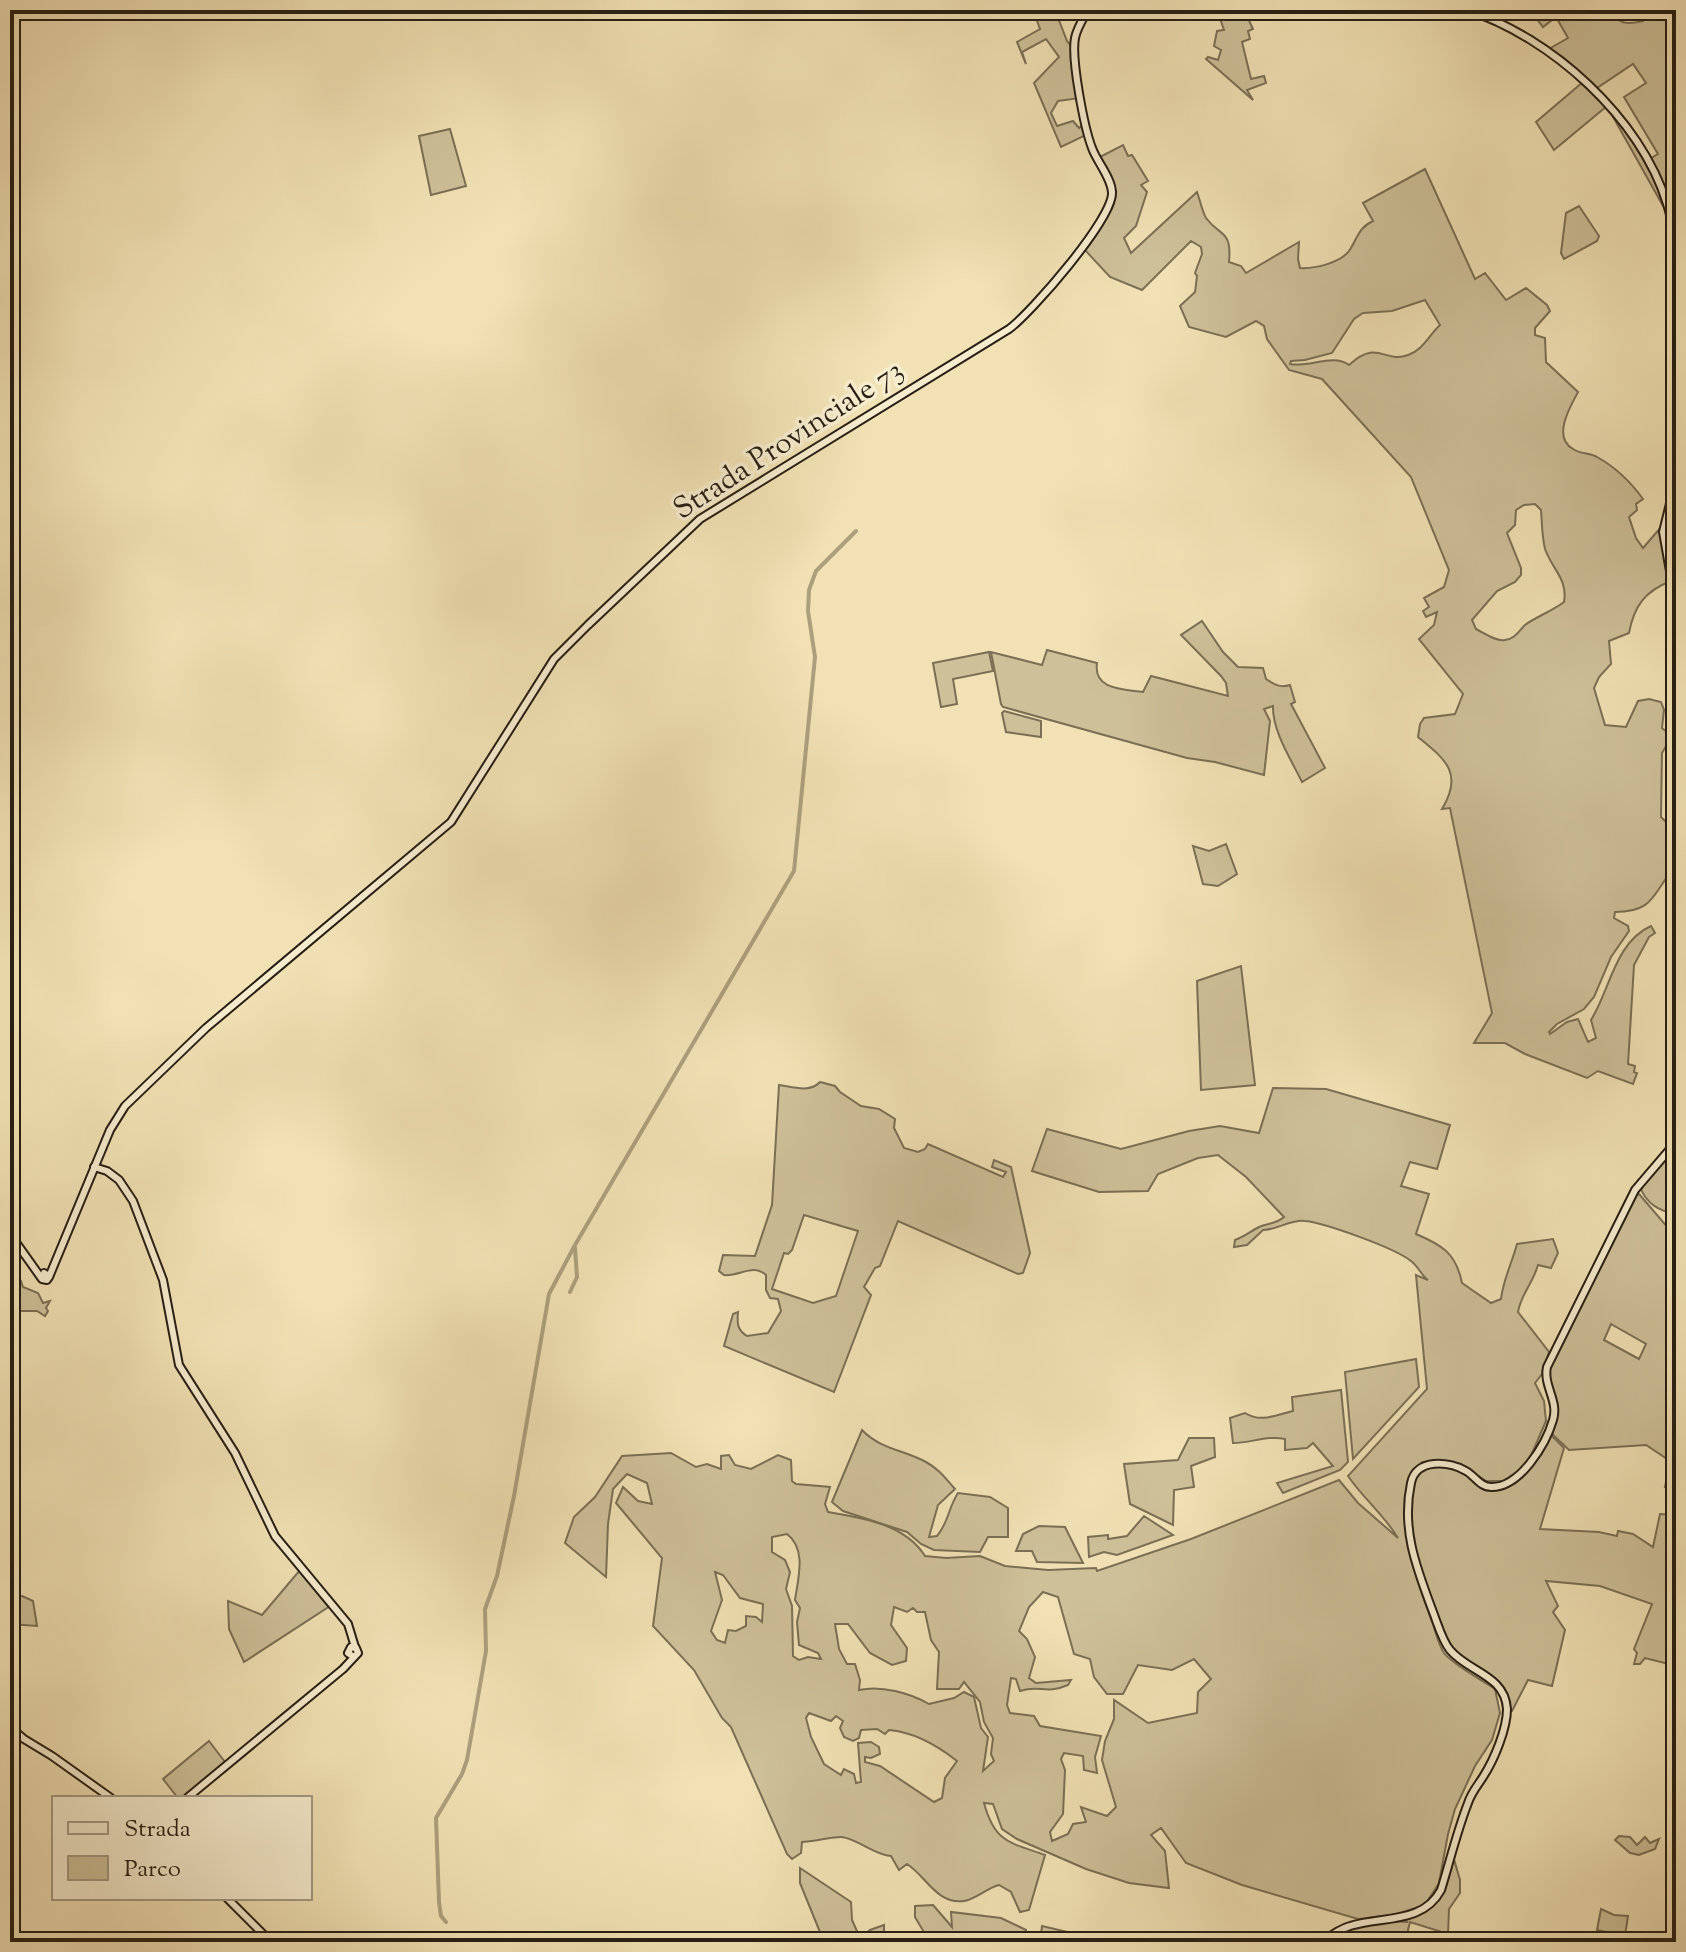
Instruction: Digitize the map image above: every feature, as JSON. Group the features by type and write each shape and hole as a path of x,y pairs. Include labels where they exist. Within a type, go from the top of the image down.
{"main road":[{"name":"Strada Provinciale 73","path":"101,1154 117,1117 206,1028 458,814 554,659 690,527 1019,322 1081,250 1108,208 1112,194 1090,144 1077,75 1075,40 1088,10"},
{"path":"1467,10 1508,27 1533,42 1595,90 1638,142 1661,188 1669,212 1676,259"},
{"path":"1676,479 1663,532 1674,594 1676,627"},
{"path":"1322,1942 1347,1926 1422,1911 1436,1900 1467,1804 1485,1774 1505,1722 1507,1711 1502,1691 1490,1678 1459,1660 1441,1632 1410,1548 1411,1481 1419,1468 1435,1464 1460,1468 1483,1485 1498,1486 1530,1466 1555,1413 1546,1379 1547,1367 1635,1190 1670,1149 1676,1120"},
{"path":"10,1234 35,1269 46,1276 101,1154"},
{"path":"101,1154 107,1173"},
{"path":"94,1167 107,1173 131,1195 163,1280 179,1365 235,1453 269,1526 340,1614 353,1636 347,1664 189,1796"},
{"path":"88,1182 107,1173"},
{"path":"10,1727 108,1796"},
{"path":"229,1900 271,1942"}],"green space":[{"path":"1033,10 1055,10 1067,41 1073,48 1080,98 1058,101 1051,113 1057,126 1073,121 1079,128 1085,123 1086,135 1061,147 1034,83 1059,57 1046,39 1022,52 1026,64 1017,42 1040,29"},
{"path":"1217,10 1244,10 1253,29 1248,31 1250,39 1242,42 1251,79 1264,76 1266,83 1247,90 1253,100 1206,59 1218,60 1221,50 1214,46 1217,31 1224,30"},
{"path":"1530,10 1609,10 1620,21 1627,23 1643,21 1642,10 1676,10 1676,245 1675,231 1648,160 1658,154 1624,97 1646,83 1633,64 1597,88 1547,50 1568,38 1556,17 1543,27"},
{"path":"1584,81 1624,122 1660,187 1667,213 1607,106 1554,150 1536,122"},
{"path":"450,129 466,186 431,195 419,136"},
{"path":"1123,145 1148,181 1141,185 1147,192 1136,226 1124,238 1131,253 1197,192 1206,218 1227,239 1229,262 1241,266 1246,273 1299,242 1300,268 1340,259 1349,251 1361,230 1373,221 1363,203 1425,169 1475,279 1485,273 1506,300 1526,288 1547,305 1550,311 1535,328 1535,335 1545,338 1546,362 1578,392 1563,430 1567,444 1617,470 1643,499 1636,504 1637,510 1629,517 1636,538 1643,548 1662,526 1671,581 1642,601 1629,633 1609,641 1611,664 1594,688 1605,725 1626,727 1638,701 1649,699 1661,702 1664,710 1662,728 1672,736 1662,753 1661,817 1671,827 1676,824 1676,866 1646,904 1615,912 1614,918 1628,926 1629,931 1611,957 1594,997 1584,1009 1549,1032 1578,1019 1588,1042 1596,1038 1591,1020 1621,955 1639,933 1651,926 1655,933 1649,937 1634,965 1628,1064 1635,1066 1634,1072 1637,1073 1633,1084 1598,1071 1587,1078 1505,1043 1474,1043 1492,1013 1450,808 1442,809 1451,786 1451,776 1443,760 1418,737 1424,718 1455,714 1463,694 1419,639 1434,625 1437,612 1426,617 1423,611 1429,607 1424,598 1444,587 1449,570 1411,477 1322,379 1289,370 1267,339 1264,326 1256,321 1226,337 1189,327 1180,306 1195,292 1195,273 1202,254 1201,247 1191,241 1142,290 1110,277 1085,250 1114,203 1113,183 1098,158","holes":["1425,300 1440,325 1413,353 1400,357 1367,353 1349,365 1336,360 1290,364 1291,361 1332,353 1354,319 1363,313 1392,311","1535,504 1541,510 1545,549 1562,580 1564,602 1525,625 1512,638 1498,640 1476,629 1472,620 1497,591 1515,582 1521,575 1507,533 1515,525 1516,510"]},
{"path":"1579,206 1599,236 1597,241 1564,259 1561,253 1566,213"},
{"path":"1202,621 1223,652 1238,667 1263,668 1269,681 1280,686 1290,685 1295,702 1291,704 1325,768 1302,782 1279,735 1273,706 1264,709 1270,721 1264,775 1187,758 1001,704 991,652 1042,665 1047,650 1097,663 1100,678 1119,689 1143,692 1151,676 1228,696 1226,683 1221,676 1181,635"},
{"path":"989,652 993,671 953,679 957,704 941,707 933,663"},
{"path":"1004,711 1041,721 1041,737 1006,732"},
{"path":"1226,844 1237,874 1218,886 1203,884 1193,846 1209,851"},
{"path":"1241,966 1255,1085 1201,1090 1197,981"},
{"path":"820,1082 835,1086 861,1106 879,1109 895,1119 894,1128 904,1148 918,1152 928,1144 1003,1177 1006,1172 992,1167 994,1160 1011,1167 1030,1253 1023,1273 1018,1274 898,1221 880,1266 875,1268 864,1287 871,1295 834,1392 724,1346 733,1314 738,1312 738,1326 747,1336 768,1333 781,1311 778,1299 770,1298 766,1290 766,1275 756,1270 724,1275 719,1271 723,1255 755,1256 772,1205 779,1085 801,1088","holes":["804,1215 858,1231 836,1296 813,1303 772,1289 784,1253 792,1250"]},
{"path":"1273,1088 1326,1089 1450,1125 1437,1169 1410,1162 1401,1186 1429,1194 1416,1234 1446,1251 1456,1264 1462,1283 1491,1303 1501,1299 1517,1244 1553,1239 1558,1253 1551,1268 1538,1265 1518,1312 1549,1352 1542,1374 1535,1383 1544,1401 1546,1421 1527,1465 1503,1481 1486,1481 1460,1464 1422,1462 1411,1476 1405,1494 1404,1515 1412,1561 1440,1645 1454,1662 1495,1689 1500,1713 1492,1740 1475,1766 1455,1809 1439,1883 1425,1905 1393,1915 1358,1919 1242,1885 1186,1863 1161,1828 1151,1835 1165,1851 1169,1888 1129,1883 1086,1869 1017,1839 1002,1829 993,1804 984,1803 999,1834 1045,1855 1029,1910 1020,1912 1011,1892 999,1885 968,1900 946,1899 907,1864 899,1870 891,1856 842,1837 802,1842 801,1853 792,1859 787,1854 731,1727 722,1718 694,1670 653,1626 662,1558 616,1503 623,1487 638,1501 652,1504 647,1483 627,1474 613,1489 606,1577 565,1543 574,1517 595,1497 622,1456 671,1453 696,1467 707,1464 721,1469 721,1456 729,1455 735,1465 751,1469 778,1455 791,1460 792,1481 796,1484 830,1487 825,1504 828,1512 882,1524 906,1536 925,1556 980,1556 1005,1566 1048,1570 1096,1568 1097,1571 1191,1539 1339,1480 1358,1503 1398,1538 1348,1476 1427,1389 1416,1275 1428,1280 1413,1263 1360,1237 1305,1221 1263,1230 1247,1245 1234,1247 1235,1240 1284,1217 1246,1177 1218,1155 1198,1158 1158,1174 1148,1191 1099,1192 1032,1171 1047,1129 1121,1149 1220,1126 1259,1133","holes":["787,1534 797,1548 800,1565 795,1600 800,1608 797,1622 799,1645 818,1653 821,1659 808,1657 799,1660 793,1656 792,1606 786,1589 790,1572 785,1560 772,1552 772,1537","715,1572 723,1575 740,1598 763,1604 762,1622 756,1617 746,1616 746,1626 736,1631 728,1630 725,1643 717,1640 711,1631 722,1600","1043,1592 1058,1597 1074,1654 1090,1659 1094,1677 1107,1694 1123,1694 1138,1665 1172,1670 1194,1659 1211,1679 1198,1692 1197,1713 1148,1723 1114,1700 1114,1719 1105,1741 1102,1760 1116,1807 1107,1816 1081,1807 1086,1822 1073,1824 1068,1834 1052,1841 1050,1832 1063,1814 1065,1770 1061,1759 1064,1753 1083,1756 1084,1770 1097,1773 1095,1757 1101,1736 1040,1726 1034,1716 1010,1713 1007,1705 1011,1678 1016,1679 1020,1691 1060,1688 1071,1680 1036,1683 1029,1678 1035,1657 1027,1639 1019,1631 1029,1607","894,1607 907,1612 913,1608 917,1612 925,1612 931,1640 939,1652 937,1689 959,1689 964,1682 980,1702 984,1722 993,1738 991,1754 994,1761 983,1771 988,1737 981,1728 974,1697 964,1692 954,1698 929,1704 895,1691 859,1690 860,1680 855,1664 847,1664 839,1649 835,1624 848,1624 870,1653 892,1665 906,1661 907,1648 891,1625","809,1713 831,1721 836,1716 843,1721 840,1728 844,1737 853,1741 859,1738 861,1730 877,1729 885,1734 889,1730 898,1731 925,1741 957,1761 945,1778 942,1798 934,1802 880,1766 865,1762 865,1757 880,1754 879,1747 871,1742 858,1743 861,1782 856,1783 854,1774 844,1769 841,1775 824,1764 806,1718"]},
{"path":"1676,1128 1676,1215 1654,1206 1640,1187 1670,1149"},
{"path":"1639,1194 1676,1237 1676,1488 1665,1487 1670,1461 1646,1445 1569,1450 1551,1433 1555,1417 1546,1371 1634,1195","holes":["1611,1324 1646,1344 1639,1359 1604,1340"]},
{"path":"21,1281 23,1287 38,1293 43,1303 50,1301 45,1316 37,1311 18,1311 10,1342 10,1285"},
{"path":"1416,1359 1419,1387 1353,1459 1345,1372"},
{"path":"1341,1390 1348,1462 1340,1470 1283,1493 1277,1483 1333,1466 1313,1443 1307,1448 1285,1450 1285,1439 1279,1438 1233,1443 1230,1418 1245,1413 1262,1418 1274,1416 1293,1411 1292,1397"},
{"path":"862,1430 884,1445 931,1465 955,1489 938,1505 929,1537 937,1536 941,1531 958,1493 990,1497 1008,1508 1008,1537 988,1537 980,1552 934,1550 907,1532 843,1511 832,1502"},
{"path":"1549,1433 1564,1448 1540,1529 1617,1536 1618,1531 1633,1534 1653,1547 1660,1514 1676,1515 1676,1696 1673,1665 1645,1658 1640,1664 1634,1664 1637,1653 1634,1649 1652,1604 1600,1586 1546,1581 1558,1606 1553,1612 1565,1630 1552,1686 1528,1680 1512,1711 1507,1714 1504,1692 1449,1647 1410,1543 1411,1488 1419,1469 1447,1465 1466,1472 1483,1486 1497,1487 1526,1471"},
{"path":"1189,1438 1214,1438 1215,1457 1191,1466 1194,1487 1174,1490 1173,1525 1130,1504 1124,1464 1178,1460"},
{"path":"1144,1516 1173,1535 1117,1555 1104,1552 1089,1557 1088,1537 1108,1535 1108,1539 1127,1536"},
{"path":"1039,1526 1065,1527 1083,1563 1037,1562 1032,1551 1016,1551 1023,1534"},
{"path":"300,1570 330,1606 244,1662 229,1629 228,1601 262,1615"},
{"path":"22,1596 33,1601 37,1626 10,1624 10,1599"},
{"path":"209,1741 225,1762 185,1796 176,1796 163,1779"},
{"path":"1619,1836 1630,1837 1637,1845 1645,1837 1650,1843 1659,1839 1655,1849 1639,1855 1630,1853 1615,1840"},
{"path":"1453,1856 1460,1880 1460,1893 1449,1909 1448,1934 1410,1922 1405,1942 1322,1942 1364,1924 1408,1922 1400,1919 1435,1902"},
{"path":"800,1868 851,1902 852,1920 860,1938 884,1925 884,1942 824,1942 800,1883"},
{"path":"933,1905 952,1927 951,1912 1001,1918 1026,1930 1026,1942 957,1942 925,1934 915,1917 915,1906"},
{"path":"1601,1909 1614,1915 1628,1916 1625,1936 1597,1930"},
{"path":"1042,1926 1085,1936 1087,1942 1040,1942"}],"waterway":[{"path":"446,1922 441,1916 439,1902 436,1818 467,1760 486,1651 485,1609 497,1576 514,1496 549,1294 794,871 815,657 808,611 809,590 816,571 856,531"},
{"path":"570,1292 577,1277 575,1248"}]}
